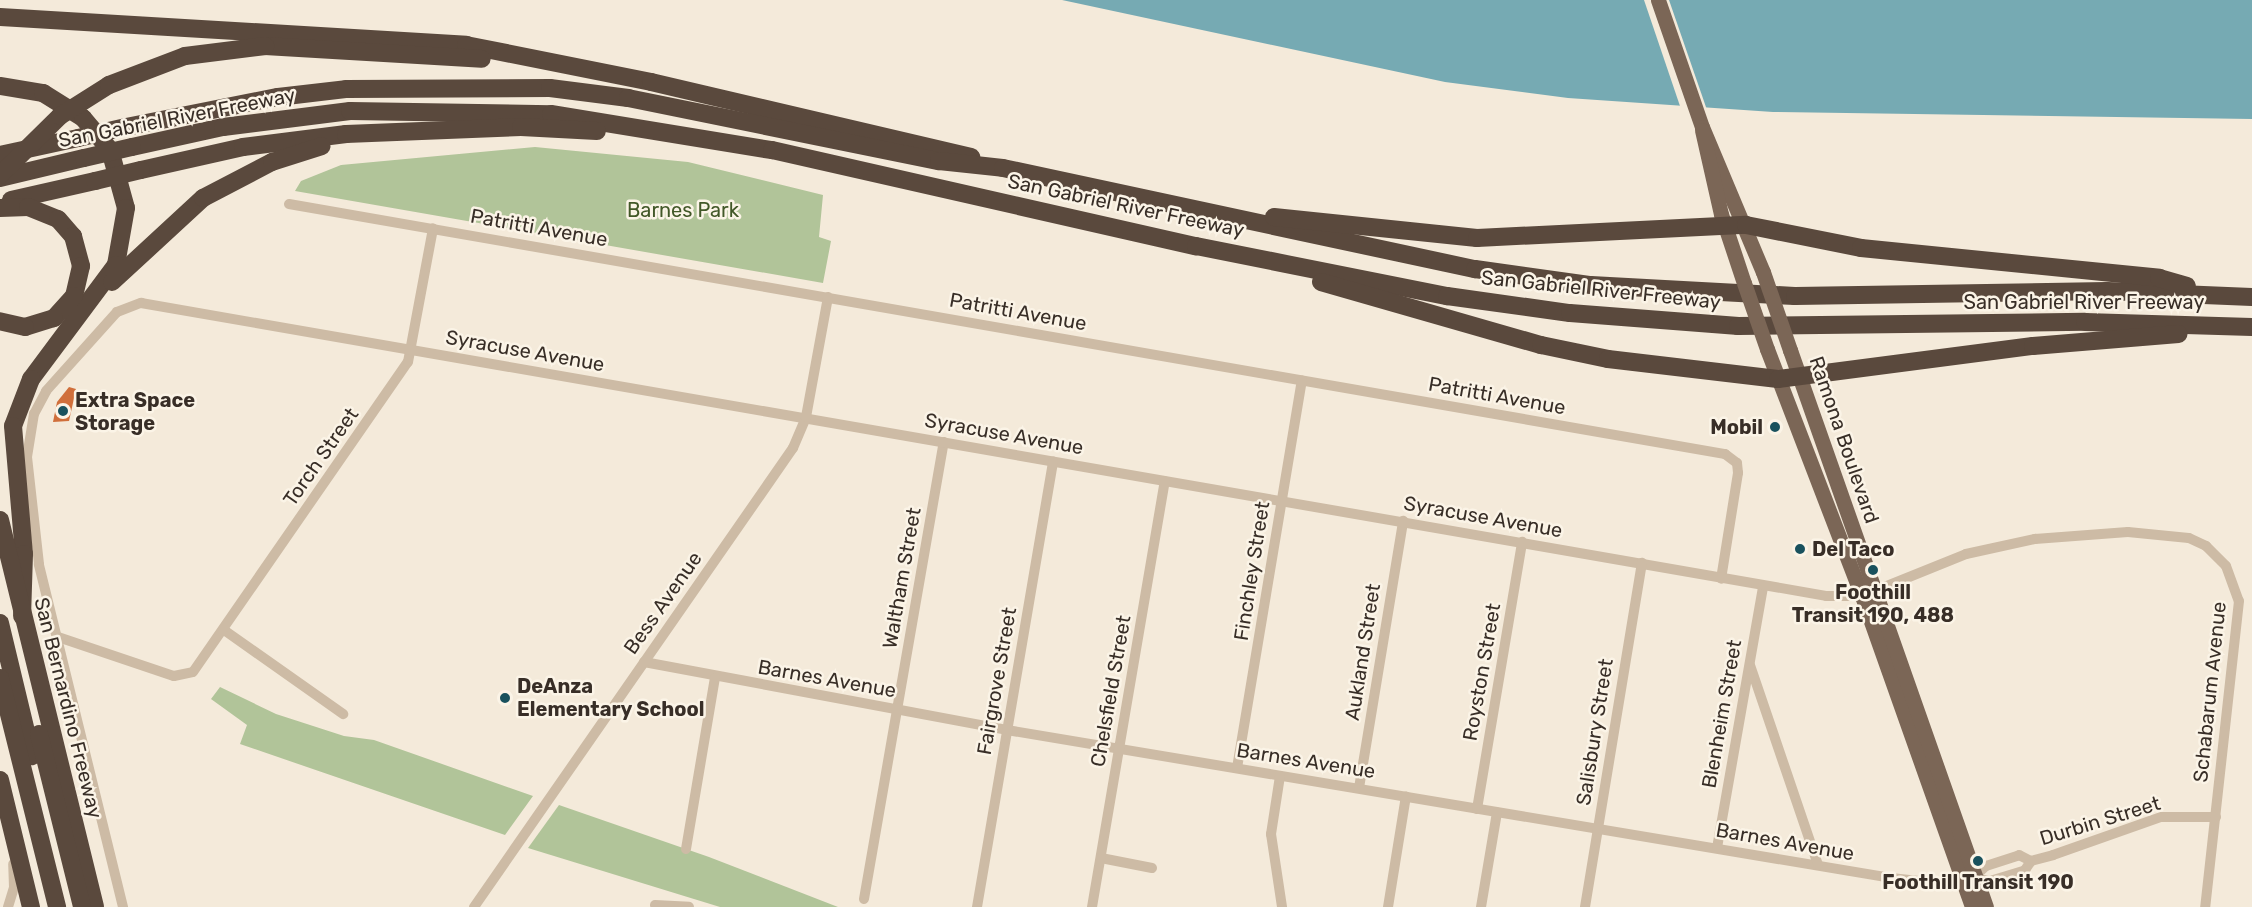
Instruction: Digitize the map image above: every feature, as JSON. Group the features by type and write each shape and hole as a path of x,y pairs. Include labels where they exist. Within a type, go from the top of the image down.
{"highway":[{"path":"0,17 60,24 428,41 582,68 942,147 1003,168"},
{"path":"0,177 60,116 110,85 185,56 265,46 582,68"},
{"path":"0,86 29,89 67,106 94,129 117,166 125,194 125,235 116,265 91,303 31,379 13,426 24,554 22,616"},
{"name":"San Gabriel River Freeway","path":"0,155 267,98 346,89 550,88 628,98 939,161 1003,168 1144,201 1475,269 1591,285 1796,296 2212,293 2252,297"},
{"name":"San Gabriel River Freeway","path":"0,177 132,147 289,117 415,108 551,114 772,150 1196,246 1446,296 1655,321 1809,326 2085,322 2252,328"},
{"path":"0,203 141,170 285,141 395,133 563,128 772,150"},
{"path":"91,303 167,227 241,176 304,151 395,133"},
{"path":"1144,201 1477,238 1560,237 1724,224 1746,225 1861,248 2159,278 2212,293"},
{"path":"0,208 28,207 58,219 73,236 81,266 74,296 54,318 25,327 0,321"},
{"path":"1196,246 1541,345 1608,359 1778,379 1800,379 2033,346 2252,328"},
{"name":"San Bernardino Freeway","path":"0,520 95,907"},
{"path":"0,573 82,907"},
{"path":"0,623 70,907"},
{"path":"0,678 57,907"},
{"path":"0,780 31,907"}],"main road":[{"name":"Ramona Boulevard","path":"1658,0 1702,127 1746,225 1763,272 1800,379 1868,593 1971,883 1986,907"},
{"name":"Ramona Boulevard","path":"1702,127 1702,144 1724,224 1767,349 1868,593"},
{"name":"Ramona Boulevard","path":"1971,883 1972,907"}],"street":[{"name":"Patritti Avenue","path":"289,204 1725,454 1737,463 1721,579"},
{"name":"Torch Street","path":"58,637 181,677 194,672 412,350 433,228"},
{"name":"Bess Avenue","path":"474,907 793,448 806,417 828,297"},
{"name":"Syracuse Avenue","path":"58,637 39,564 27,457 28,433 46,391 127,305 412,350 806,417 1165,481 1282,499 1721,579 1763,585 1868,593"},
{"name":"Finchley Street","path":"1237,768 1302,380"},
{"name":"Waltham Street","path":"864,899 944,442"},
{"name":"Fairgrove Street","path":"977,907 1053,461"},
{"name":"Chelsfield Street","path":"1092,907 1165,481"},
{"name":"Aukland Street","path":"1359,788 1403,521"},
{"name":"Schabarum Avenue","path":"1868,593 1966,554 2048,537 2140,533 2188,538 2206,546 2226,566 2239,601 2205,907"},
{"name":"Royston Street","path":"1477,808 1522,542"},
{"name":"Salisbury Street","path":"1585,907 1642,563"},
{"name":"Blenheim Street","path":"1717,848 1763,585"},
{"path":"224,630 343,714"},
{"path":"58,637 123,907"},
{"name":"Barnes Avenue","path":"644,662 715,678 1280,776 1818,865 1971,883"},
{"path":"1749,662 1818,865"},
{"path":"686,849 715,678"},
{"path":"1280,776 1271,834 1282,907"},
{"path":"1388,907 1406,796"},
{"path":"0,812 15,870 8,907"},
{"path":"1481,907 1497,812"},
{"name":"Durbin Street","path":"1971,883 1990,881 2025,870 2031,861 2161,817 2216,818"},
{"name":"Durbin Street","path":"1971,883 1986,866 2019,855 2031,861"},
{"path":"1101,858 1152,868"},
{"path":"656,905 688,907"}],"green space":[{"name":"Barnes Park","path":"535,147 688,162 823,195 819,237 831,241 823,283 295,191 301,181 341,165"},
{"path":"220,687 276,714 344,736 374,740 533,796 505,835 240,744 247,725 211,699"},
{"path":"559,805 709,857 838,907 720,907 528,848"}],"water":[{"path":"1062,0 2252,0 2252,119 1773,112 1568,98 1445,82"}],"pier":[{"path":"1644,0 1669,0 1707,110 1681,109"}],"building":[{"name":"Extra Space Storage","path":"69,387 76,389 69,421 53,422 57,402"}],"place":[{"name":"Extra Space Storage","path":"63,411"},
{"name":"Mobil","path":"1775,427"},
{"name":"Del Taco","path":"1800,549"},
{"name":"Foothill Transit 190, 488","path":"1873,570"},
{"name":"DeAnza Elementary School","path":"505,698"},
{"name":"Foothill Transit 190","path":"1978,861"}]}
